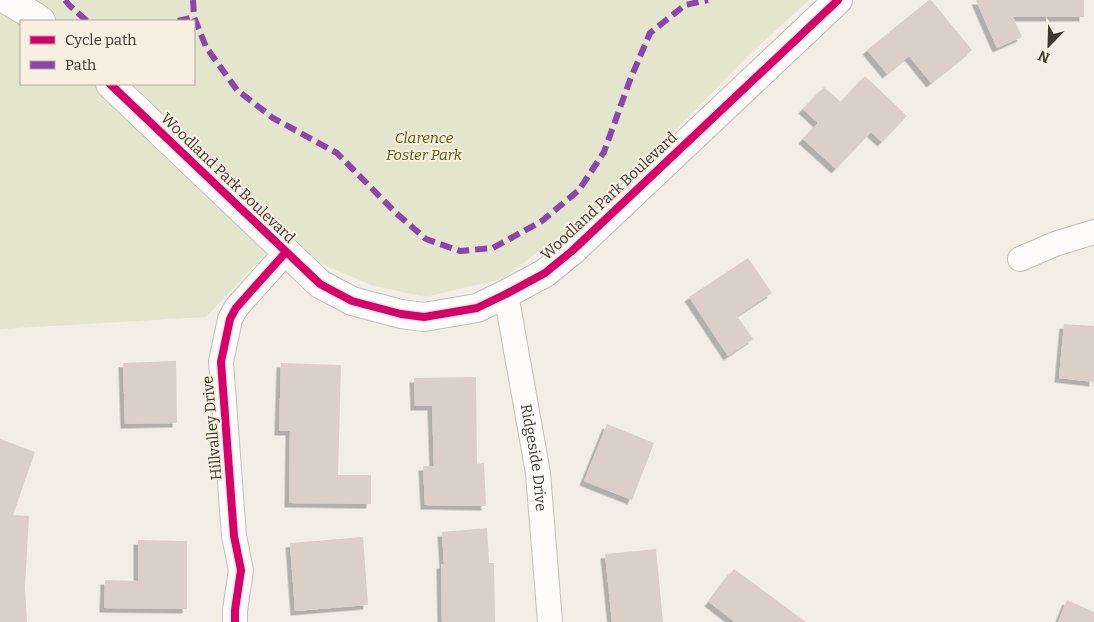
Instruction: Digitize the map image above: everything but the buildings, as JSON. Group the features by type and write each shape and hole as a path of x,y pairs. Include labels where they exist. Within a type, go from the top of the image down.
{"street":[{"path":"7,0 40,20"},
{"name":"Woodland Park Boulevard","path":"111,85 320,284 352,301 401,314 424,317 477,308 546,273 572,251 838,0"},
{"path":"1020,259 1056,244 1094,232"},
{"name":"Hillvalley Drive","path":"235,622 241,570 234,536 220,362 230,319 236,308 286,252"},
{"name":"Ridgeside Drive","path":"506,294 538,473 550,622"}],"green space":[{"name":"Clarence Foster Park","path":"0,0 809,0 751,53 603,203 502,279 425,297 371,285 322,264 286,231 206,317 0,329"}],"marked path":[{"path":"65,0 86,20"},
{"path":"193,0 194,17 206,47 237,90 273,118 337,153 396,213 426,239 460,251 493,248 542,221 579,190 604,152 630,80 650,33 685,5 708,0"},
{"path":"182,20 194,17"}],"cycle path":[{"path":"111,85 320,284 352,301 401,314 424,317 477,308 545,273 572,251 838,0"},
{"path":"235,622 241,570 234,536 221,362 230,319 236,308 286,252"}]}
